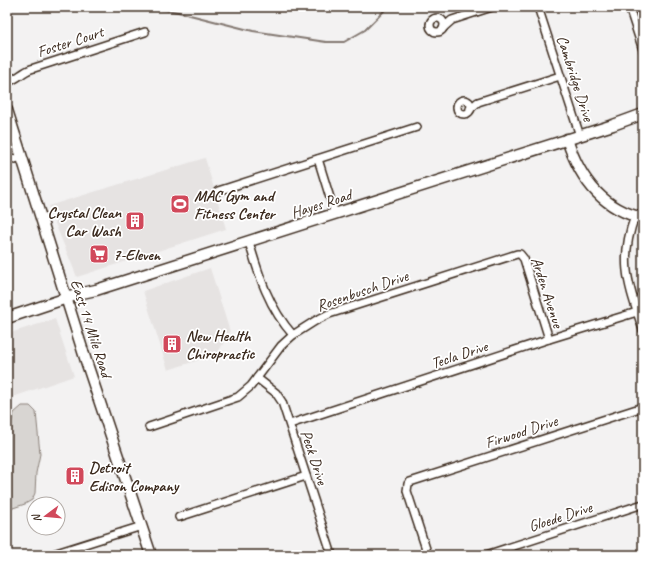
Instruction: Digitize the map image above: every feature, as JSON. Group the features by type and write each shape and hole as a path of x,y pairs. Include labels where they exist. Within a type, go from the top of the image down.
{"street":[{"path":"452,20 438,32 431,28 430,23 433,19 437,18 452,20 492,7"},
{"name":"Cambridge Drive","path":"538,7 580,136"},
{"path":"629,7 643,48"},
{"path":"442,19 444,28"},
{"name":"Foster Court","path":"7,82 17,79 28,70 145,32"},
{"path":"478,102 467,113 463,114 458,112 456,108 459,101 464,100 478,102 560,76"},
{"path":"468,101 470,109"},
{"name":"East 14 Mile Road","path":"7,110 66,298 151,555"},
{"name":"Hayes Road","path":"7,318 66,298 249,242 580,136 643,114"},
{"path":"218,191 417,127"},
{"path":"567,140 576,164 592,188 604,199 639,217 629,233 626,261 628,280 643,330"},
{"path":"7,157 15,159 21,157"},
{"path":"318,159 335,214"},
{"path":"249,242 265,290 278,315 293,335"},
{"name":"Rosenbusch Drive","path":"149,427 238,397 247,390 276,352 293,335 329,314 515,254 520,254"},
{"name":"Arden Avenue","path":"520,254 524,259 549,339"},
{"name":"Tecla Drive","path":"290,424 549,339 637,312"},
{"name":"Peck Drive","path":"257,378 276,393 282,402 332,555"},
{"name":"Firwood Drive","path":"428,555 407,491 408,484 413,481 643,407"},
{"path":"179,517 306,476"},
{"name":"Gloede Drive","path":"486,555 643,504"},
{"path":"50,555 142,526"}],"shaded area":[{"path":"205,158 226,229 77,277 48,206"},
{"path":"210,268 230,332 217,354 168,370 143,291"},
{"path":"55,319 74,376 7,399 7,334"},
{"path":"22,406 30,406 36,412 40,454 34,496 26,496 26,503 7,510 7,430 9,430 14,413"}],"waterway":[{"path":"148,7 178,12 253,31 326,42 344,42 365,30 387,7"}],"place":[{"name":"MAC Gym and Fitness Center","path":"180,204"},
{"name":"Crystal Clean Car Wash","path":"135,221"},
{"name":"7-Eleven","path":"99,254"},
{"name":"New Health Chiropractic","path":"172,344"},
{"name":"Detroit Edison Company","path":"75,476"}]}
